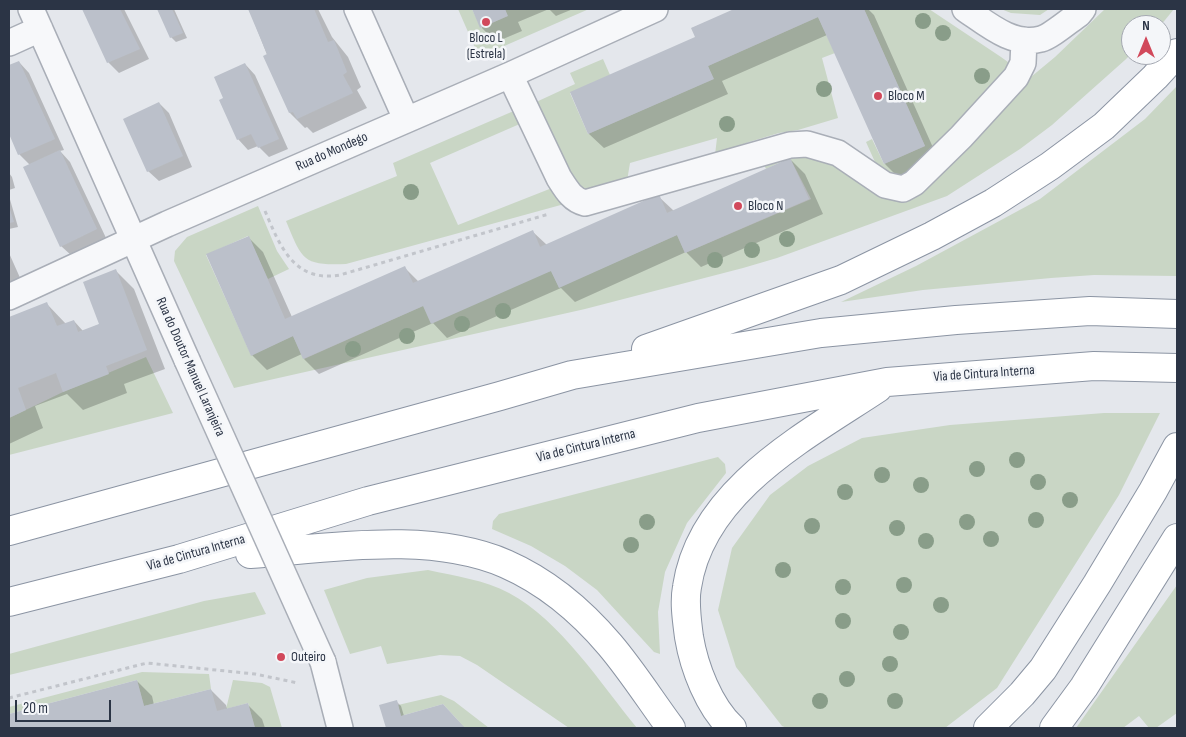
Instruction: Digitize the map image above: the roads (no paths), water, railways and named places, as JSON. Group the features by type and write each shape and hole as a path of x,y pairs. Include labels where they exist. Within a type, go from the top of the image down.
{"highway":[{"path":"9,531 572,375 841,280 932,236 993,203 1058,161 1104,126 1177,53"},
{"path":"572,375 821,333 956,320 1090,311 1177,314"},
{"name":"Via de Cintura Interna","path":"9,602 179,560 368,501 698,418 887,382 1094,366 1177,368"},
{"path":"732,728 708,696 692,653 687,622 686,588 702,538 720,511 741,487 789,447 887,382"},
{"path":"988,728 1022,694 1043,669 1097,584 1177,447"},
{"path":"1054,728 1084,687 1177,538"},
{"path":"179,560 371,544 416,545 472,553 506,564 535,579 562,598 587,621 610,645 671,728"}],"street":[{"path":"357,9 406,119"},
{"name":"Rua do Mondego","path":"9,297 134,239 510,75 607,19 655,9"},
{"path":"965,9 1004,35 1024,40 1042,39 1079,14 1083,9"},
{"path":"9,43 35,19"},
{"name":"Rua do Doutor Manuel Laranjeira","path":"35,19 323,662 340,728"},
{"path":"510,75 559,178 573,198 584,203 790,145 807,144 838,153 885,185 903,189 914,183 961,137 1016,77 1023,63 1024,40"}],"place":[{"name":"Bloco L (Estrela)","path":"486,22"},
{"name":"Bloco M","path":"878,96"},
{"name":"Bloco N","path":"738,206"},
{"name":"Outeiro","path":"281,657"}]}
